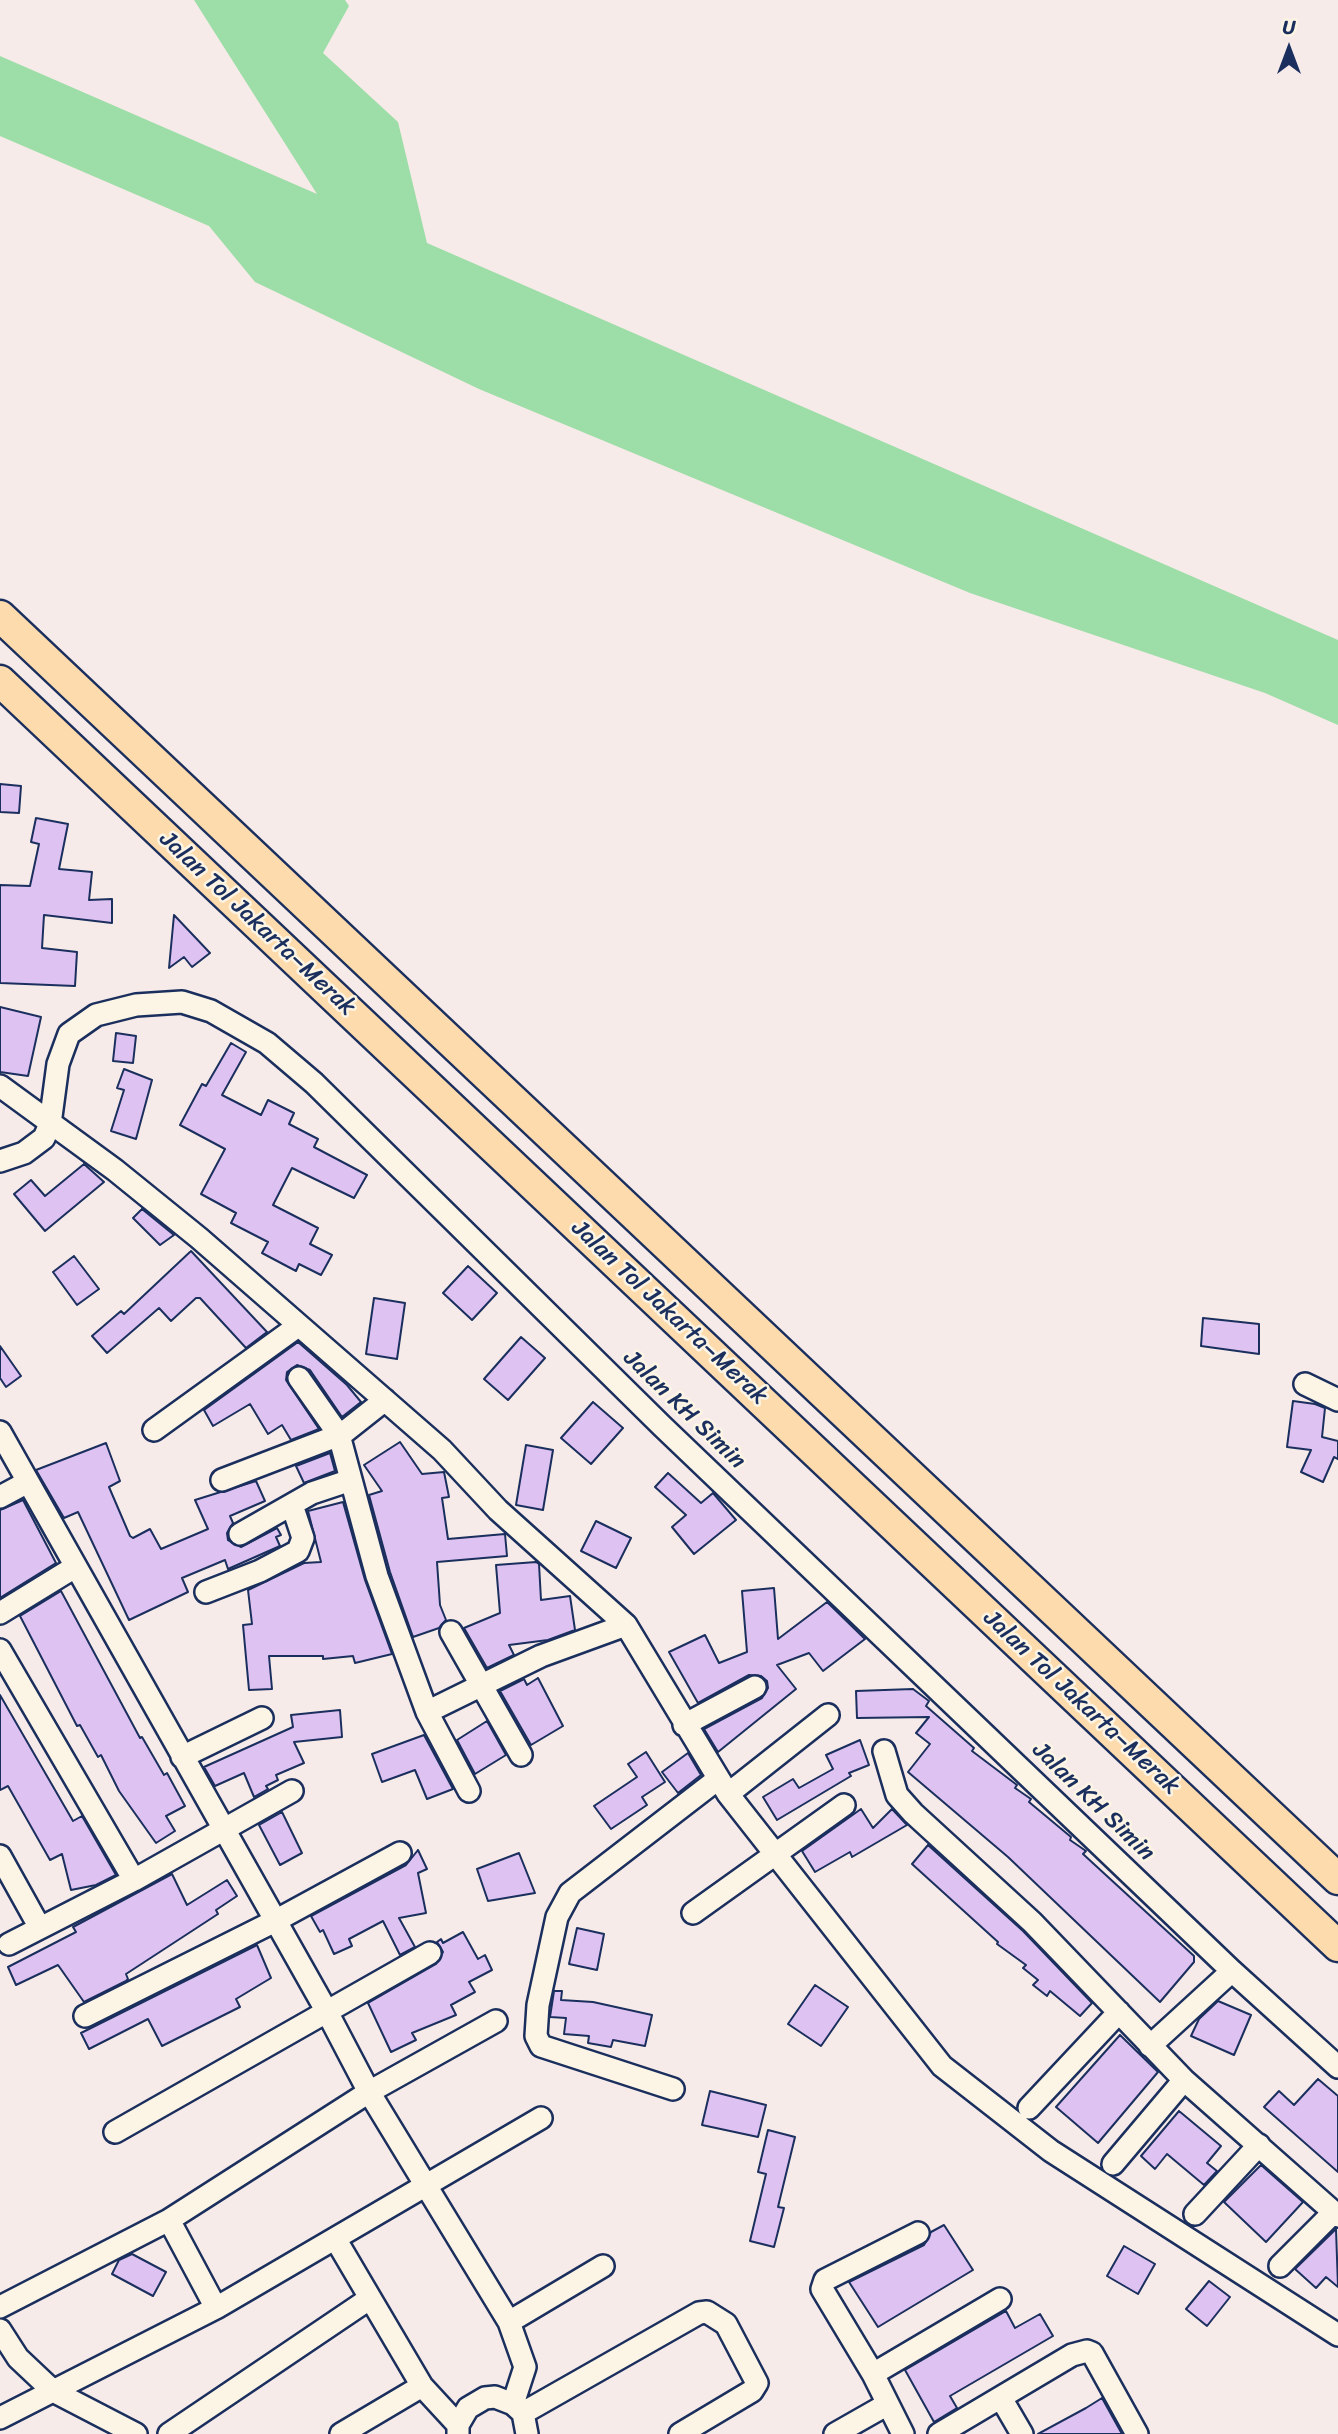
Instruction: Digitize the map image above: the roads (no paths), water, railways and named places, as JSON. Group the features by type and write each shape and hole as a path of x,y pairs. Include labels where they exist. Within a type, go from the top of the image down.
{"highway":[{"name":"Jalan Tol Jakarta–Merak","path":"0,616 1338,1879"},
{"name":"Jalan Tol Jakarta–Merak","path":"0,681 1338,1945"}],"street":[{"name":"Jalan KH Simin","path":"50,1124 58,1064 69,1034 96,1015 136,1005 182,1002 211,1011 267,1043 314,1083 662,1426 1232,1971 1338,2067"},
{"path":"0,1086 115,1170 199,1238 442,1450 498,1510 626,1625 723,1787 942,2066 976,2096 1051,2151 1181,2237 1338,2335"},
{"path":"0,1161 24,1153 44,1138 50,1124"},
{"path":"154,1430 298,1326"},
{"path":"299,1378 339,1435 377,1576 426,1712 469,1791"},
{"path":"1305,1384 1338,1400"},
{"path":"222,1480 339,1435 385,1400"},
{"path":"0,1432 26,1483 326,2010 369,2092 509,2322 525,2367 521,2417"},
{"path":"240,1534 312,1493 351,1480"},
{"path":"0,1497 26,1483"},
{"path":"206,1592 260,1571 298,1551 303,1538 292,1505"},
{"path":"0,1613 75,1567"},
{"path":"426,1712 541,1656 626,1625"},
{"path":"451,1632 520,1755"},
{"path":"0,1650 134,1880"},
{"path":"684,1725 755,1686"},
{"path":"673,2089 541,2046 536,2036 538,2005 557,1917 570,1893 828,1715"},
{"path":"182,1757 262,1718"},
{"path":"884,1751 897,1794 905,1804 1032,1922 1184,2080 1336,2214 1280,2266"},
{"path":"9,1944 134,1880 292,1791"},
{"path":"693,1913 844,1805"},
{"path":"85,2016 275,1921 400,1853"},
{"path":"0,1856 40,1928"},
{"path":"115,2132 326,2010 430,1954"},
{"path":"1150,2046 1232,1971"},
{"path":"1029,2108 1119,2012"},
{"path":"0,2307 169,2220 369,2092 496,2021"},
{"path":"1113,2165 1184,2080"},
{"path":"0,2418 216,2308 336,2241 541,2118"},
{"path":"1195,2214 1259,2145"},
{"path":"169,2220 216,2308"},
{"path":"903,2434 886,2405 873,2374 824,2295 823,2284 825,2280 918,2233"},
{"path":"336,2241 422,2386 458,2429 468,2407 485,2398 495,2397 521,2417"},
{"path":"509,2322 603,2266"},
{"path":"169,2434 369,2299"},
{"path":"873,2374 1000,2299"},
{"path":"521,2417 699,2313 707,2312 726,2324 757,2383 752,2391 680,2434"},
{"path":"0,2330 18,2358 53,2391 136,2434"},
{"path":"939,2434 1072,2355 1087,2351 1092,2353 1137,2434"},
{"path":"341,2434 422,2386"},
{"path":"1001,2398 1022,2434"},
{"path":"835,2434 886,2405"}]}
